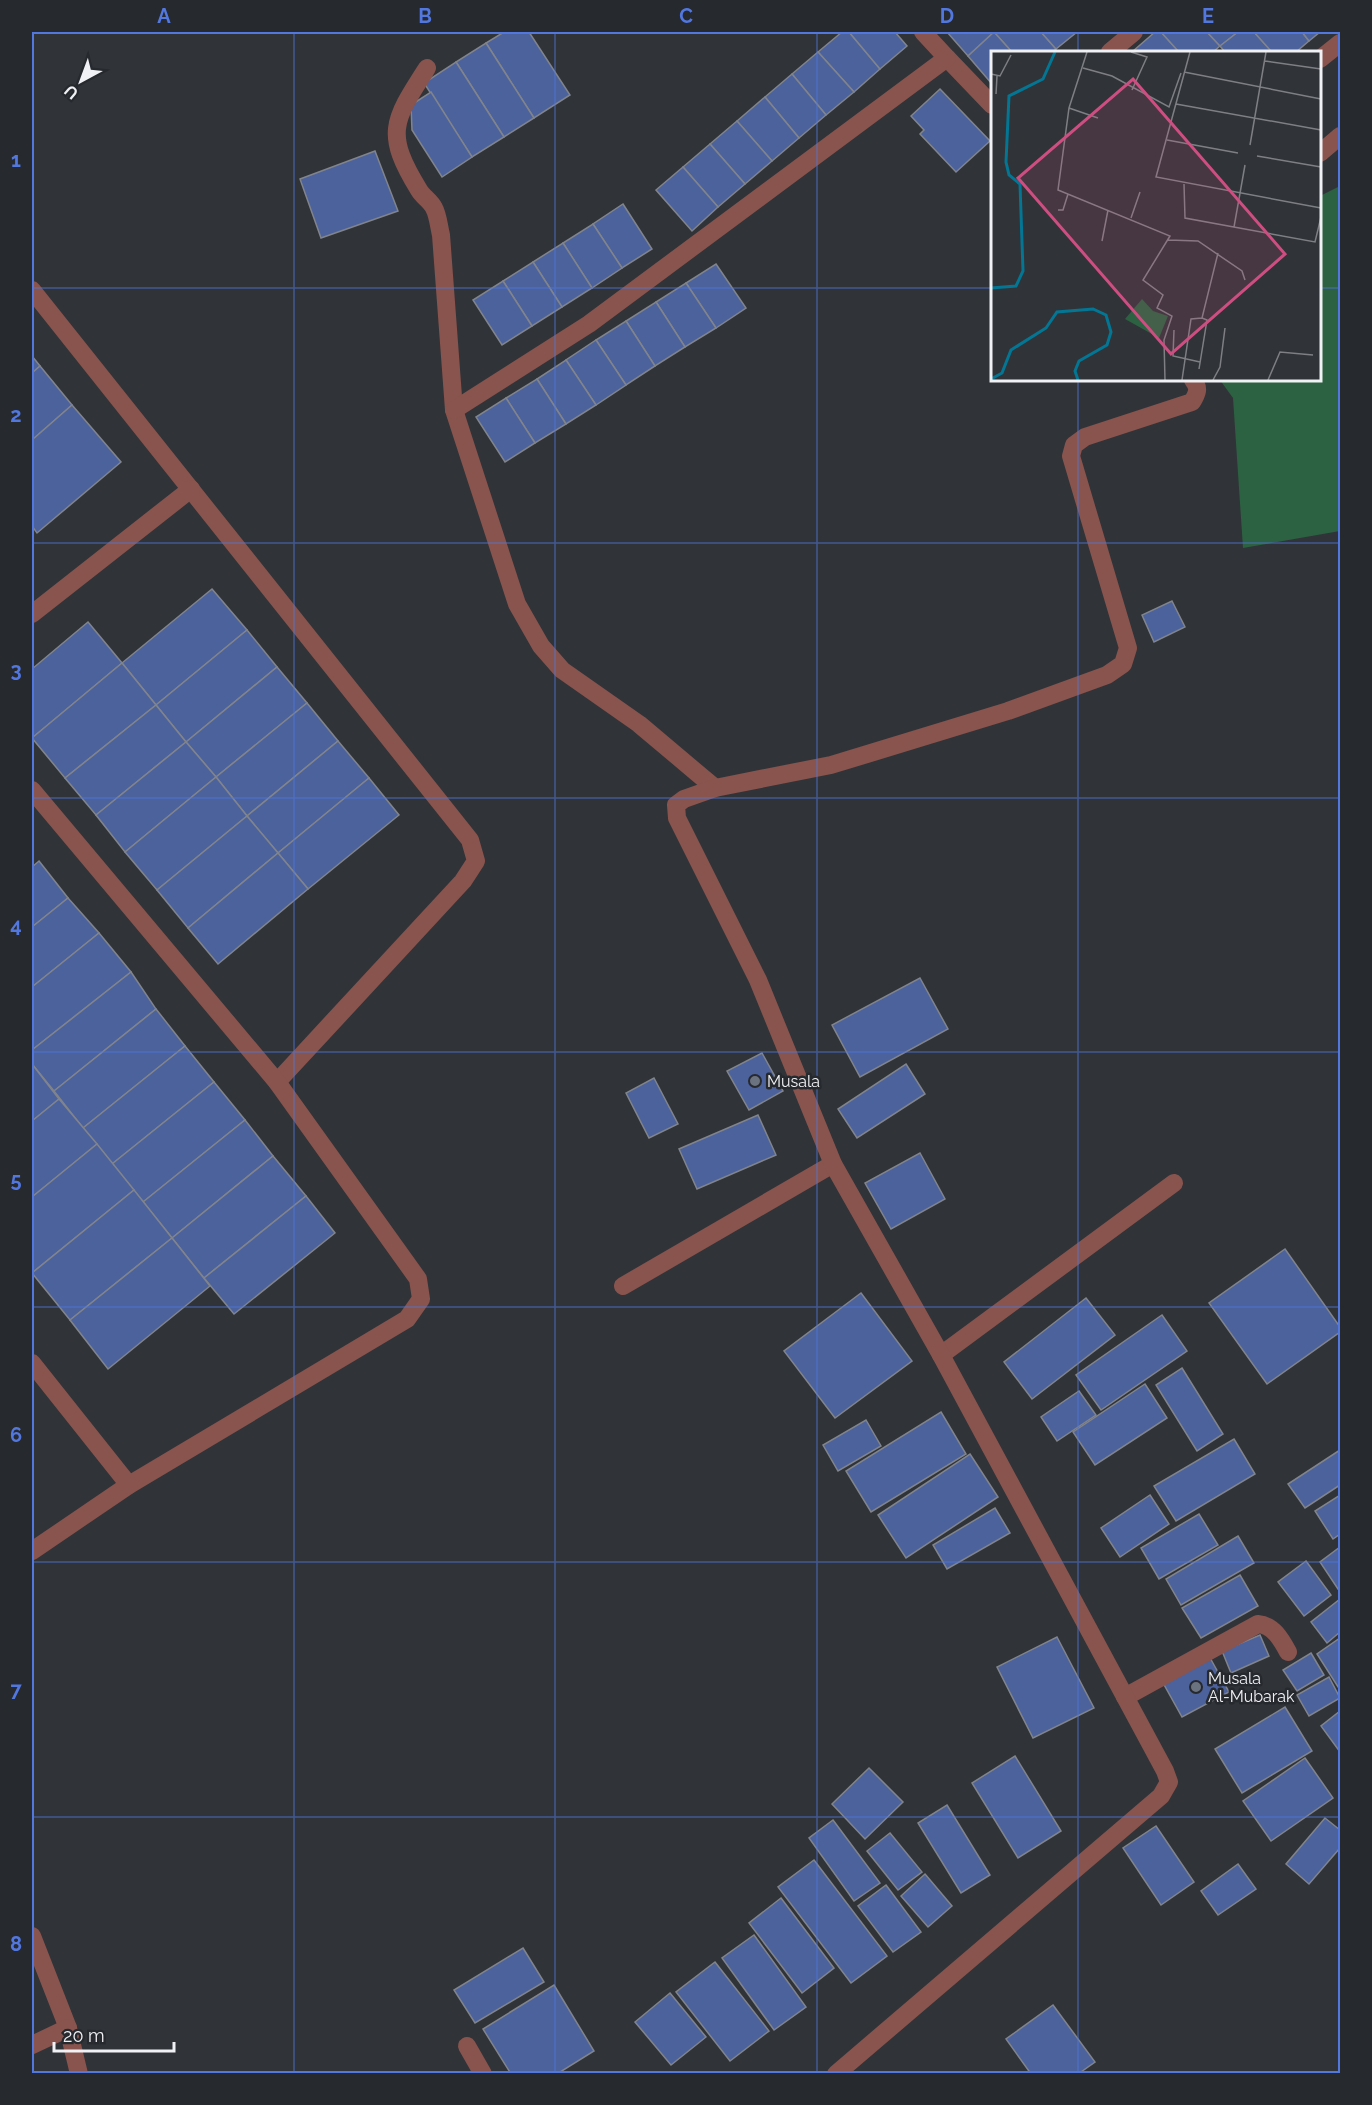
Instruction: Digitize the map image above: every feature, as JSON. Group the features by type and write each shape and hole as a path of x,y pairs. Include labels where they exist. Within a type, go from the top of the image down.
{"street":[{"path":"923,32 991,103"},
{"path":"1111,51 1134,32"},
{"path":"1321,58 1341,43"},
{"path":"454,410 589,324 947,58"},
{"path":"427,68 404,104 396,141 402,160 421,193 434,208 441,235 454,410 517,604 541,646 562,670 639,724 715,788"},
{"path":"1321,152 1341,135"},
{"path":"32,290 470,840 476,861 463,881 277,1082"},
{"path":"836,2073 1161,1796 1169,1782 941,1355 832,1164 758,980 677,819 676,806 684,799 715,788 831,765 1008,711 1107,675 1123,664 1128,648 1071,456 1074,445 1085,437 1192,402 1197,394 1197,384 1194,381"},
{"path":"32,614 191,489"},
{"path":"32,790 277,1082 418,1279 421,1299 407,1319 129,1485 32,1551"},
{"path":"622,1286 832,1164"},
{"path":"941,1355 1174,1183"},
{"path":"32,1363 129,1485"},
{"path":"1125,1697 1258,1624 1265,1624 1278,1635 1288,1652"},
{"path":"32,1936 68,2028 79,2073"},
{"path":"32,2045 68,2028"},
{"path":"467,2046 483,2073"}],"green space":[{"path":"1340,186 1340,531 1243,548 1233,398 1221,381 1321,381 1321,196"}],"building":[{"path":"504,32 529,32 570,95 534,118 486,43"},
{"path":"842,32 849,32 880,69 854,92 818,52"},
{"path":"849,32 895,32 907,46 880,69"},
{"path":"947,32 994,32 968,56"},
{"path":"994,32 1041,32 1056,49 1054,51 1011,51"},
{"path":"994,32 1011,51 991,51 991,83 968,56"},
{"path":"1041,32 1077,32 1056,49"},
{"path":"1155,32 1161,32 1178,51 1133,51"},
{"path":"1161,32 1207,32 1220,46 1214,51 1178,51"},
{"path":"1207,32 1238,32 1220,46"},
{"path":"1238,32 1254,32 1271,51 1224,51 1220,46"},
{"path":"1254,32 1302,32 1309,41 1297,51 1271,51"},
{"path":"1302,32 1320,32 1309,41"},
{"path":"486,43 534,118 504,137 456,62"},
{"path":"818,52 854,92 826,115 792,74"},
{"path":"456,62 504,137 472,157 424,83"},
{"path":"792,74 826,115 799,138 765,97"},
{"path":"940,89 990,141 956,172 920,134 924,130 911,116"},
{"path":"431,92 472,157 442,177 412,130 411,105"},
{"path":"765,97 799,138 772,161 737,121"},
{"path":"737,121 772,161 745,184 710,144"},
{"path":"710,144 745,184 718,207 683,167"},
{"path":"375,151 398,211 321,238 300,179"},
{"path":"683,167 718,207 692,231 656,190"},
{"path":"623,204 652,249 622,268 593,224"},
{"path":"593,224 622,268 592,288 563,243"},
{"path":"563,243 592,288 562,307 533,262"},
{"path":"533,262 562,307 532,326 503,281"},
{"path":"716,264 746,308 716,328 686,283"},
{"path":"503,281 532,326 502,345 473,300"},
{"path":"686,283 716,328 685,347 656,302"},
{"path":"656,302 685,347 655,366 626,321"},
{"path":"626,321 655,366 626,385 596,340"},
{"path":"596,340 626,385 596,405 566,360"},
{"path":"32,356 40,366 32,373"},
{"path":"566,360 596,405 566,424 537,379"},
{"path":"40,366 72,405 32,440 32,373"},
{"path":"537,379 566,424 535,443 506,398"},
{"path":"506,398 535,443 505,462 476,417"},
{"path":"72,405 121,462 37,533 32,526 32,440"},
{"path":"212,589 247,630 156,705 122,663"},
{"path":"1172,601 1185,627 1154,642 1142,615"},
{"path":"88,622 122,663 32,738 32,669"},
{"path":"247,630 277,667 186,742 156,705"},
{"path":"122,663 156,705 65,778 32,738"},
{"path":"277,667 307,703 216,777 186,742"},
{"path":"307,703 338,741 247,816 216,777"},
{"path":"156,705 186,742 96,815 65,778"},
{"path":"338,741 369,778 278,853 247,816"},
{"path":"186,742 216,777 125,852 96,815"},
{"path":"216,777 247,816 157,890 125,852"},
{"path":"369,778 399,815 308,889 278,853"},
{"path":"247,816 278,853 188,928 157,890"},
{"path":"278,853 308,889 218,964 188,928"},
{"path":"39,861 68,898 32,927 32,867"},
{"path":"68,898 99,933 32,987 32,927"},
{"path":"99,933 131,972 32,1050 32,987"},
{"path":"131,972 156,1009 54,1091 32,1064 32,1050"},
{"path":"920,978 948,1029 860,1077 832,1025"},
{"path":"156,1009 185,1046 83,1128 54,1091"},
{"path":"185,1046 214,1082 112,1164 83,1128"},
{"name":"Musala","path":"762,1053 783,1091 749,1110 727,1071"},
{"path":"32,1064 59,1099 32,1121"},
{"path":"906,1064 925,1094 857,1138 838,1109"},
{"path":"654,1078 678,1124 649,1138 626,1093"},
{"path":"214,1082 245,1120 143,1202 112,1164"},
{"path":"59,1099 97,1144 32,1197 32,1121"},
{"path":"758,1115 776,1155 697,1189 679,1149"},
{"path":"245,1120 273,1156 172,1238 143,1202"},
{"path":"97,1144 134,1190 32,1273 32,1197"},
{"path":"920,1153 945,1199 891,1229 865,1183"},
{"path":"273,1156 306,1196 204,1278 172,1238"},
{"path":"134,1190 172,1238 70,1320 32,1273"},
{"path":"306,1196 335,1233 234,1314 204,1278"},
{"path":"172,1238 210,1286 108,1369 70,1320"},
{"path":"1285,1249 1340,1327 1340,1332 1267,1384 1209,1303"},
{"path":"861,1293 912,1361 835,1418 784,1351"},
{"path":"1086,1298 1115,1335 1032,1399 1004,1362"},
{"path":"1162,1315 1187,1351 1101,1410 1076,1375"},
{"path":"1182,1368 1223,1434 1197,1451 1156,1385"},
{"path":"1145,1384 1167,1418 1095,1465 1073,1432"},
{"path":"1079,1391 1096,1415 1057,1441 1041,1417"},
{"path":"941,1412 966,1454 871,1512 846,1471"},
{"path":"866,1420 881,1446 838,1471 823,1445"},
{"path":"1234,1439 1255,1474 1176,1521 1154,1486"},
{"path":"1340,1450 1340,1485 1305,1508 1288,1484"},
{"path":"970,1454 998,1497 906,1558 878,1515"},
{"path":"1150,1495 1169,1524 1120,1557 1101,1528"},
{"path":"1340,1495 1340,1534 1333,1539 1315,1511"},
{"path":"995,1508 1010,1533 947,1569 933,1545"},
{"path":"1199,1514 1218,1545 1159,1579 1141,1548"},
{"path":"1238,1536 1254,1563 1181,1605 1166,1579"},
{"path":"1340,1547 1340,1588 1338,1589 1320,1562"},
{"path":"1306,1561 1331,1595 1304,1616 1278,1582"},
{"path":"1240,1575 1258,1606 1201,1638 1182,1608"},
{"path":"1340,1599 1340,1632 1327,1643 1311,1622"},
{"path":"1260,1635 1269,1656 1231,1673 1222,1651"},
{"path":"1057,1637 1094,1708 1033,1738 997,1667"},
{"path":"1340,1638 1340,1690 1317,1654"},
{"path":"1311,1653 1324,1675 1297,1691 1283,1670"},
{"name":"Musala Al-Mubarak","path":"1209,1656 1229,1692 1182,1717 1162,1681"},
{"path":"1329,1677 1340,1698 1309,1716 1297,1695"},
{"path":"1285,1707 1312,1751 1242,1793 1215,1749"},
{"path":"1340,1711 1340,1752 1321,1726"},
{"path":"1015,1756 1061,1831 1018,1858 972,1783"},
{"path":"1305,1758 1333,1798 1271,1841 1243,1801"},
{"path":"869,1768 903,1802 865,1839 832,1804"},
{"path":"947,1805 990,1875 961,1893 918,1823"},
{"path":"1325,1818 1340,1830 1340,1848 1309,1884 1286,1864"},
{"path":"833,1820 880,1883 854,1901 809,1838"},
{"path":"1156,1826 1194,1882 1161,1905 1123,1848"},
{"path":"890,1833 922,1872 898,1890 867,1851"},
{"path":"814,1860 887,1956 851,1983 778,1887"},
{"path":"1238,1864 1256,1889 1218,1915 1201,1891"},
{"path":"925,1874 952,1906 928,1927 901,1896"},
{"path":"886,1885 921,1932 893,1952 858,1906"},
{"path":"781,1898 834,1968 802,1993 749,1923"},
{"path":"754,1935 806,2007 774,2030 722,1958"},
{"path":"523,1948 544,1982 475,2023 454,1990"},
{"path":"715,1962 769,2031 730,2061 676,1992"},
{"path":"554,1985 594,2051 557,2074 511,2074 483,2029"},
{"path":"670,1993 706,2037 671,2065 635,2022"},
{"path":"1053,2005 1095,2062 1078,2074 1031,2074 1006,2039"}],"place":[{"name":"Musala","path":"755,1081"},
{"name":"Musala Al-Mubarak","path":"1196,1687"}]}
